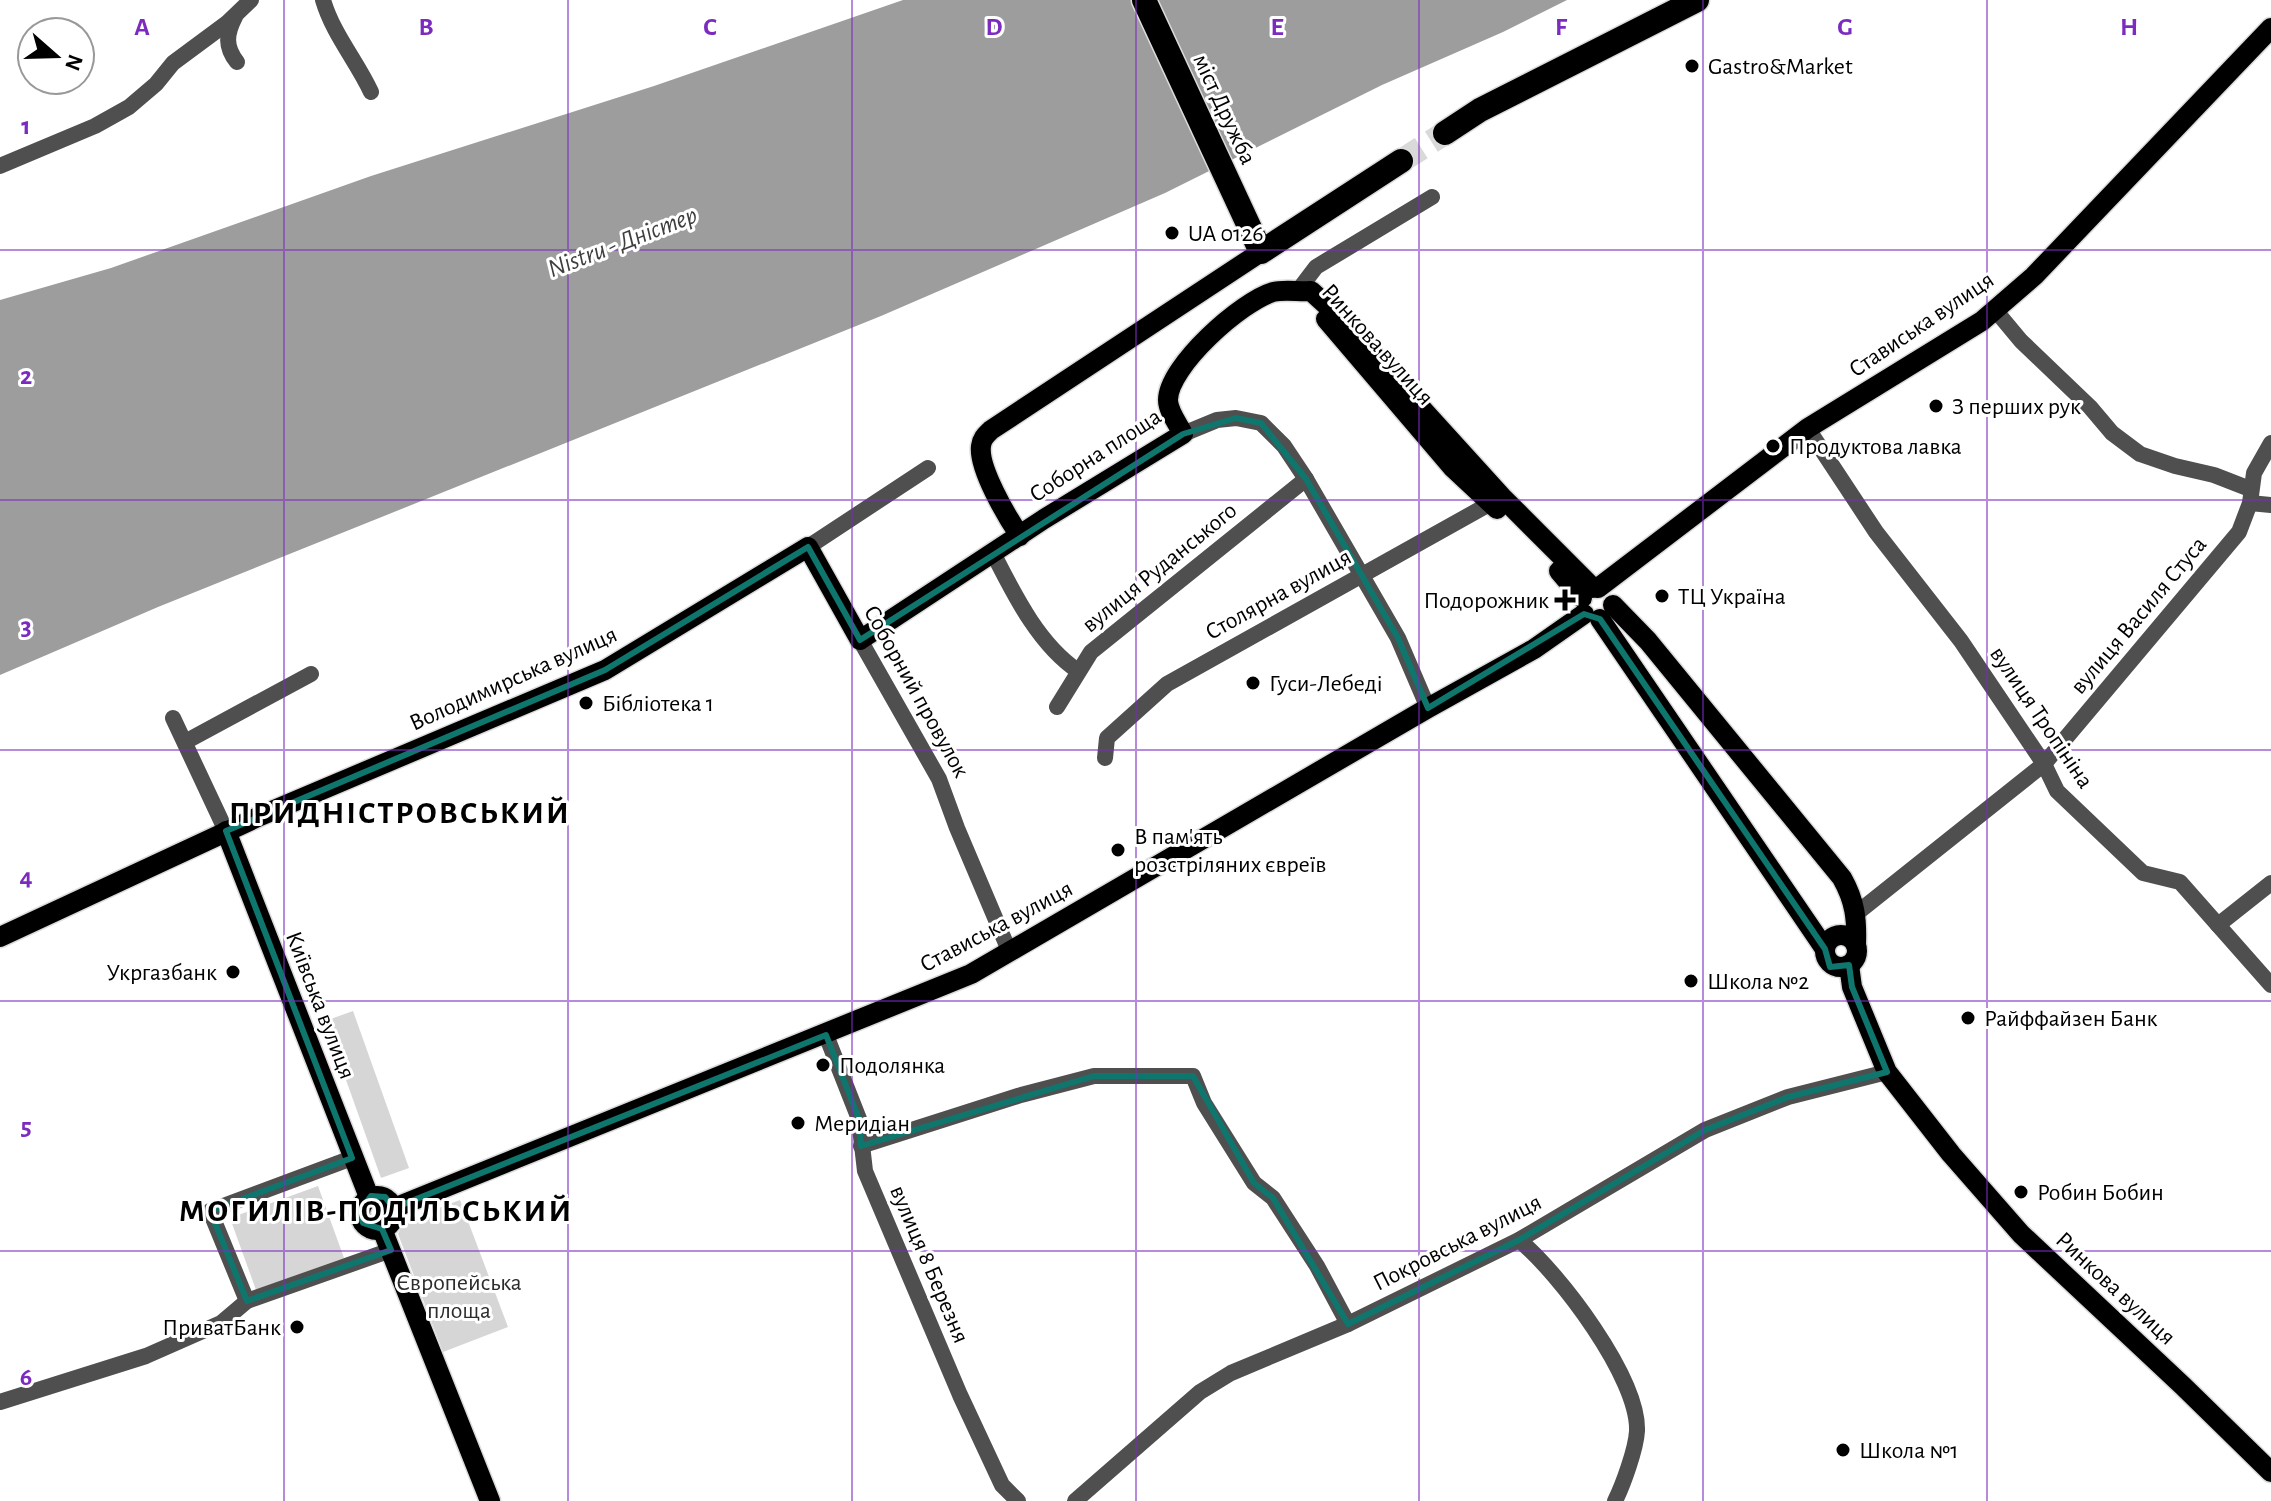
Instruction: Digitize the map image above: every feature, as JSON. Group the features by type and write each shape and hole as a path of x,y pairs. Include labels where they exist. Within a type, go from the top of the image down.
{"highway":[{"name":"міст Дружба","path":"1144,0 1261,252"},
{"path":"1445,133 1480,110 1697,0"},
{"path":"1261,252 1401,161"}],"main road":[{"name":"Стависька вулиця","path":"1597,601 1808,428 1998,314 2271,28"},
{"name":"Стависька вулиця","path":"394,1208 971,974 1534,649 1812,435 1959,347 2047,276 2271,45"},
{"name":"Соборна площа","path":"1020,536 983,464 980,450 982,440 991,430 1261,252"},
{"name":"Ринкова вулиця","path":"1297,292 1311,291 1334,312 1496,500 1597,601 1657,652 1842,878 1857,913 1857,954 1849,965 1839,967 1830,963 1825,949 1597,601"},
{"name":"Соборна площа","path":"860,640 1183,434 1168,404 1170,384 1183,362 1238,313 1274,292 1297,292"},
{"name":"Соборний провулок","path":"808,547 860,640"},
{"name":"Володимирська вулиця","path":"0,937 226,831 605,670 808,547"},
{"name":"Київська вулиця","path":"226,831 369,1197"},
{"path":"1825,949 1829,939 1839,934 1849,937 1856,945"},
{"name":"Ринкова вулиця","path":"1849,965 1852,987 1887,1072 1951,1154 2021,1234 2271,1472"},
{"path":"369,1197 385,1197 394,1208 392,1222 382,1229 372,1229 363,1221 360,1211 369,1197"},
{"path":"382,1229 490,1501"}],"street":[{"path":"323,0 340,40 371,92"},
{"path":"237,62 228,45 228,35 233,19 246,5"},
{"path":"0,166 95,126 129,107 156,84 173,63 215,33 246,5"},
{"path":"1297,292 1316,267 1432,197"},
{"path":"1998,314 2112,433 2140,454 2214,475 2271,505"},
{"path":"1183,434 1217,420 1236,418 1261,423 1284,446 1398,638 1428,708"},
{"name":"вулиця Тропініна","path":"1812,435 1876,532 1961,641 2044,764 2057,791 2143,873 2180,882 2271,985"},
{"name":"вулиця Василя Стуса","path":"1857,913 2044,764 2239,532 2254,473 2271,443"},
{"name":"Володимирська вулиця","path":"808,547 928,468"},
{"name":"вулиця Руданського","path":"1057,707 1091,652 1306,479"},
{"name":"Столярна вулиця","path":"1105,758 1107,738 1167,684 1496,500"},
{"path":"993,553 1018,602 1062,660 1078,671"},
{"name":"Соборний провулок","path":"860,640 939,779 1010,953"},
{"path":"185,742 311,674"},
{"path":"173,718 226,831"},
{"path":"2218,925 2271,883"},
{"name":"вулиця 8 Березня","path":"826,1035 859,1119 865,1171 960,1395 1002,1485 1018,1501"},
{"name":"Покровська вулиця","path":"1075,1501 1200,1392 1231,1373 1348,1324 1519,1240 1705,1130 1788,1097 1887,1072"},
{"path":"861,1146 1021,1095 1094,1076 1193,1076 1204,1103 1245,1170 1254,1183 1273,1198 1317,1266 1348,1324"},
{"path":"247,1301 210,1211 352,1158"},
{"path":"1519,1240 1553,1272 1587,1318 1608,1351 1632,1404 1637,1431 1615,1501"},
{"path":"0,1402 146,1356 221,1323 247,1301 391,1250"}],"highlighted area":[{"path":"1236,418 1261,423 1306,479 1398,638 1428,708 1584,614 1600,619 1825,949 1830,967 1849,965 1852,987 1887,1072 1788,1097 1705,1130 1519,1240 1348,1324 1273,1198 1254,1183 1193,1076 1094,1076 861,1146 859,1119 826,1035 394,1208 385,1197 371,1196 359,1213 363,1223 382,1229 391,1250 247,1301 210,1211 352,1158 226,831 605,670 808,547 860,640 1183,434"}],"green space":[{"path":"353,1011 409,1168 381,1178 325,1021"},
{"path":"318,1186 344,1258 256,1290 230,1218"},
{"name":"Європейська площа","path":"460,1200 508,1327 443,1352 398,1234 404,1221"}],"water":[{"name":"Nistru - Дністер","path":"903,0 1567,0 1382,85 1165,193 881,316 158,607 0,675 0,300 111,268 371,176 654,86"}],"tunnel":[{"path":"1401,161 1445,133"}],"place":[{"name":"Gastro&Market","path":"1692,66"},
{"name":"UA 0126","path":"1172,233"},
{"name":"З перших рук","path":"1936,406"},
{"name":"Продуктова лавка","path":"1773,446"},
{"name":"ТЦ Україна","path":"1662,596"},
{"name":"Подорожник","path":"1565,600"},
{"name":"Гуси-Лебеді","path":"1253,683"},
{"name":"Бібліотека 1","path":"586,703"},
{"name":"В пам'ять розстріляних євреїв","path":"1118,850"},
{"name":"Укргазбанк","path":"233,972"},
{"name":"Школа №2","path":"1691,981"},
{"name":"Райффайзен Банк","path":"1968,1018"},
{"name":"Подолянка","path":"823,1065"},
{"name":"Меридіан","path":"798,1123"},
{"name":"Робин Бобин","path":"2021,1192"},
{"name":"ПриватБанк","path":"297,1327"},
{"name":"Школа №1","path":"1843,1450"}],"district":[{"name":"ПРИДНІСТРОВСЬКИЙ","path":"400,812"},
{"name":"МОГИЛІВ-ПОДІЛЬСЬКИЙ","path":"376,1210"}]}
